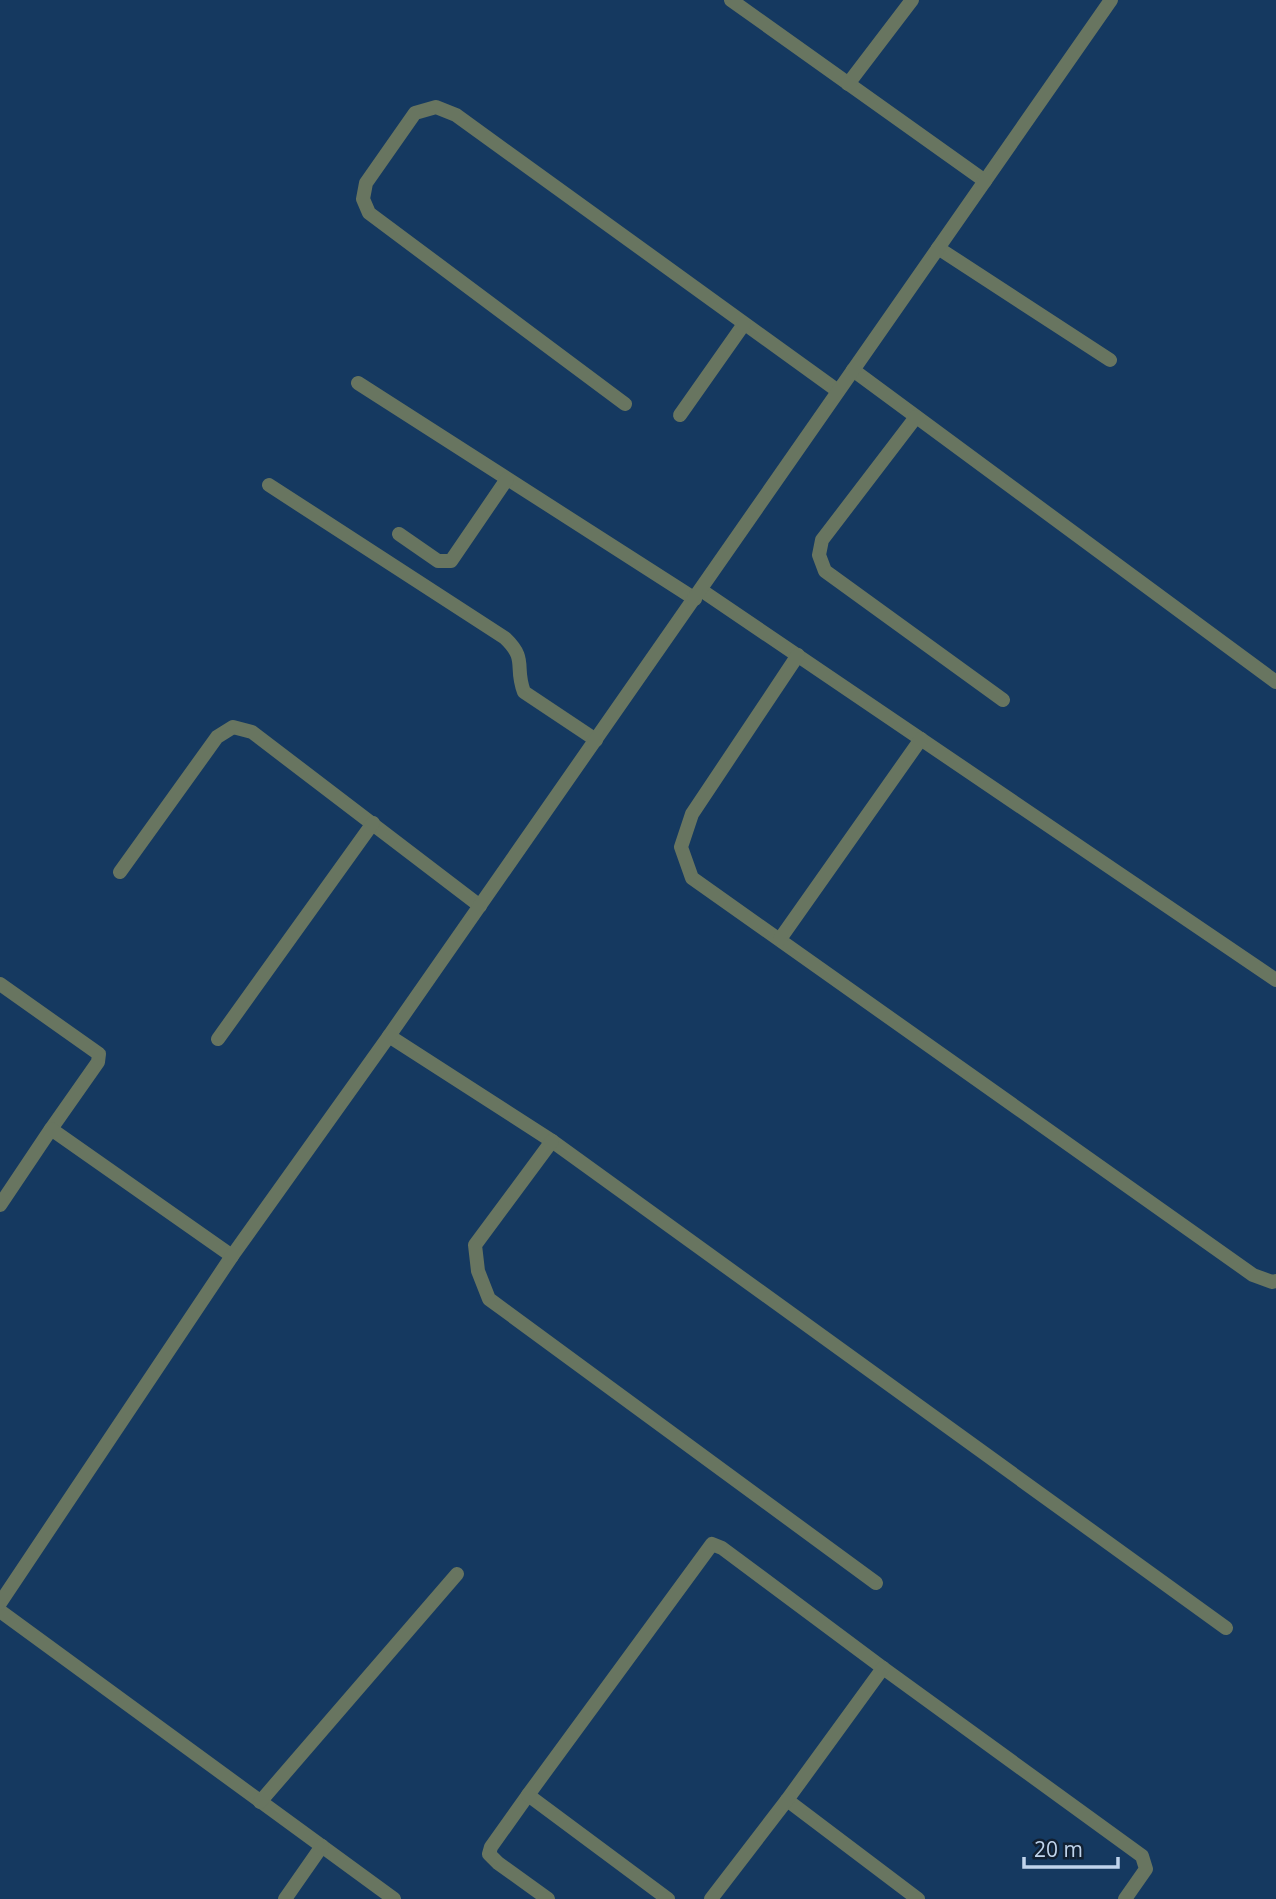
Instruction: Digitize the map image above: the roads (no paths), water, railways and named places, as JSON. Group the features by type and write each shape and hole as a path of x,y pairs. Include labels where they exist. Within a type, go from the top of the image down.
{"street":[{"path":"731,0 985,181"},
{"path":"848,84 912,0"},
{"path":"0,1603 232,1256 480,906 1111,0"},
{"path":"625,404 369,213 363,199 366,183 415,113 436,107 457,115 838,391"},
{"path":"938,248 1110,360"},
{"path":"680,415 744,324"},
{"path":"853,370 1276,682"},
{"path":"358,383 508,479 798,655 1276,980"},
{"path":"916,417 822,540 819,555 825,571 1003,700"},
{"path":"399,534 438,561 451,561 508,479"},
{"path":"269,485 505,638 517,650 520,665 518,679 524,692 596,740"},
{"path":"798,655 692,814 681,847 692,878 1253,1275 1276,1281"},
{"path":"120,872 217,737 233,727 252,732 480,906"},
{"path":"780,939 920,738"},
{"path":"218,1039 373,823"},
{"path":"0,984 99,1055 98,1062 0,1205"},
{"path":"389,1036 552,1141 1226,1628"},
{"path":"51,1129 232,1256"},
{"path":"552,1141 475,1245 478,1271 489,1299 876,1583"},
{"path":"548,1899 498,1863 489,1854 491,1847 712,1544 722,1548 1142,1856 1146,1869 1125,1899"},
{"path":"260,1801 457,1574"},
{"path":"0,1611 394,1899"},
{"path":"711,1899 883,1668"},
{"path":"528,1795 668,1899"},
{"path":"787,1800 918,1899"},
{"path":"285,1899 322,1846"}]}
